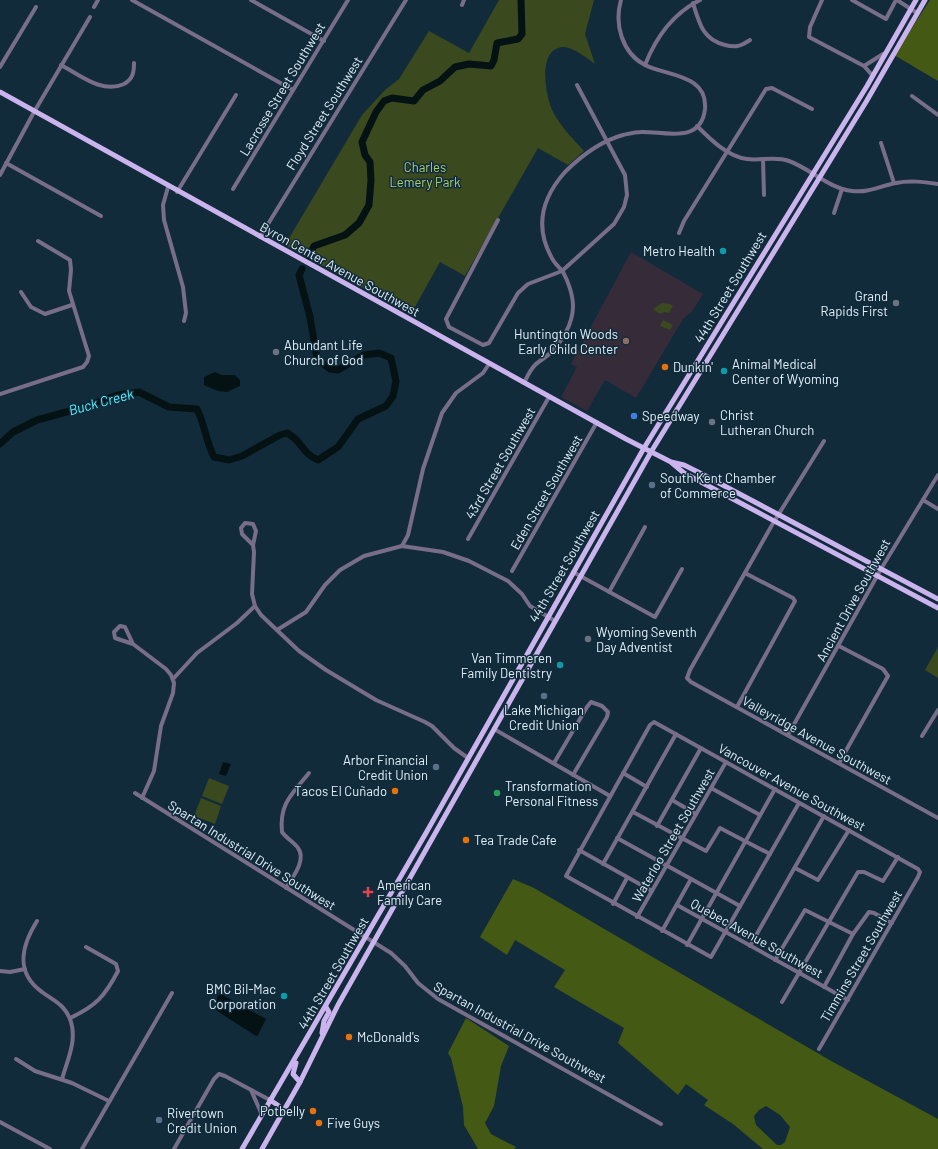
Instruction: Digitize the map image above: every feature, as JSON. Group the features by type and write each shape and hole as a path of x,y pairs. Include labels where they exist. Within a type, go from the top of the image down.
{"main road":[{"name":"44th Street Southwest","path":"242,1149 366,938 644,448 765,252 916,0"},
{"name":"44th Street Southwest","path":"262,1149 300,1082 322,1036 447,811 651,452 820,178 925,0"},
{"name":"Byron Center Avenue Southwest","path":"0,92 177,192 651,452 671,462 686,466 938,599"},
{"path":"765,252 764,258 766,264"},
{"name":"Byron Center Avenue Southwest","path":"671,462 684,474 938,608"},
{"path":"526,656 532,662"},
{"path":"488,723 494,729"},
{"path":"472,750 475,762"},
{"path":"468,758 470,772"},
{"path":"443,802 447,811"},
{"path":"410,860 411,866 416,868"},
{"path":"322,1036 324,1021 329,1011 326,1007"},
{"path":"299,1054 293,1074 300,1082"},
{"path":"270,1100 279,1106 282,1113"}],"street":[{"path":"94,7 98,0"},
{"path":"132,0 293,90"},
{"path":"251,0 324,40"},
{"name":"Lacrosse Street Southwest","path":"233,189 348,0"},
{"name":"Floyd Street Southwest","path":"260,237 406,0"},
{"path":"524,383 536,364 558,344 570,322 573,306 570,290 562,271 554,262 544,244 542,227 546,202 555,186 578,160 607,141 639,132 678,135 688,133 697,126 703,115 705,104 703,95 697,85 685,78 645,65 634,56 624,43 619,31 618,17 621,0"},
{"path":"645,65 658,38 669,22 700,0"},
{"path":"822,0 810,27 809,37 864,66 872,75"},
{"path":"852,0 886,19 896,0 917,13"},
{"path":"693,4 699,24 706,36 716,43 735,47 742,46 750,40"},
{"path":"0,67 36,7"},
{"path":"0,175 34,112 90,17"},
{"path":"864,66 884,54"},
{"path":"61,65 97,84 110,87 128,81 134,72 134,63"},
{"path":"498,220 446,319 449,327 483,345 489,343 515,298 528,284 562,271 614,224 624,207 627,195 625,175 577,85"},
{"path":"680,233 684,221 766,89 772,88 812,109"},
{"path":"177,192 236,95"},
{"path":"912,96 938,115"},
{"path":"697,126 727,151 747,160 778,158 788,160 842,189 864,192 879,189 894,183 920,181 938,184"},
{"path":"881,143 894,183"},
{"path":"763,159 764,195"},
{"path":"6,164 101,216"},
{"path":"168,187 163,205 164,220 183,287 186,313 184,321"},
{"path":"834,213 842,189"},
{"path":"0,394 83,367 89,356 72,305 69,290 71,270 70,260 38,241"},
{"path":"22,292 31,308 46,314 72,305"},
{"path":"402,546 408,535 423,469 442,413 456,393 479,377 490,364"},
{"name":"43rd Street Southwest","path":"468,539 550,397"},
{"name":"Eden Street Southwest","path":"512,571 597,422"},
{"path":"737,707 795,601 745,573 774,522 824,441"},
{"name":"Ancient Drive Southwest","path":"788,735 881,569 938,476"},
{"path":"923,500 938,509"},
{"path":"252,545 256,531 255,526 249,522 242,528 242,534 252,545 254,552 252,594 255,606 261,615 299,650 326,670 376,700 432,726 454,748 468,758"},
{"path":"608,592 645,527"},
{"path":"277,630 306,612 325,585 340,570 364,556 402,546 443,552 469,560 508,581 522,594 530,606 555,621"},
{"path":"573,572 655,617 682,569"},
{"name":"Valleyridge Avenue Southwest","path":"745,573 690,670 688,678 691,682 938,818"},
{"path":"173,679 197,653 237,623 255,606"},
{"path":"133,644 125,627 120,626 117,628 114,632 115,638 133,644 166,669 173,679 174,689 161,726 154,771 142,798"},
{"path":"839,646 882,669 888,676 839,763"},
{"path":"554,763 591,702 602,706 608,712 607,717 573,775"},
{"path":"922,736 938,710"},
{"name":"Vancouver Avenue Southwest","path":"623,773 653,722 898,857 920,872"},
{"path":"494,729 610,796"},
{"path":"603,864 676,734"},
{"path":"657,826 701,748"},
{"name":"Waterloo Street Southwest","path":"637,917 726,762"},
{"path":"647,787 623,773 579,850 566,876 613,904 711,957 799,803"},
{"path":"286,888 300,862 300,854 299,848 282,832 281,816 289,798 309,774"},
{"path":"711,788 760,815"},
{"path":"687,944 775,789"},
{"name":"Spartan Industrial Drive Southwest","path":"134,793 374,942 398,959 418,983 438,999 661,1124"},
{"path":"672,800 696,814"},
{"path":"633,812 706,852 720,828 770,854"},
{"path":"750,946 824,816"},
{"path":"795,868 818,880 849,830"},
{"path":"617,838 740,906"},
{"path":"579,850 652,891"},
{"path":"782,1002 858,872 864,872 883,881 898,857"},
{"name":"Timmins Street Southwest","path":"819,1049 920,872"},
{"path":"613,904 627,878"},
{"path":"662,931 691,879"},
{"name":"Quebec Avenue Southwest","path":"677,905 848,1000"},
{"path":"775,960 805,910 853,934"},
{"path":"824,987 853,934 869,912 874,913 892,923"},
{"path":"37,921 24,946 23,958 25,969 34,985 59,1002 70,1018 73,1038 62,1079"},
{"path":"70,1018 89,1009 99,1000 118,971 116,964 86,947"},
{"path":"0,971 10,972 25,969"},
{"path":"82,1149 172,993"},
{"path":"16,1059 38,1073 77,1084 109,1101"},
{"path":"174,1149 214,1079 219,1074 226,1076 270,1100"},
{"path":"250,1089 262,1116"},
{"path":"0,1122 50,1149"}],"shaded area":[{"name":"Huntington Woods Early Child Center","path":"631,252 703,294 693,310 683,319 636,398 605,380 587,411 561,397 577,367 571,364"},
{"path":"215,372 222,375 235,375 240,380 240,386 227,392 218,391 204,385 204,377"},
{"path":"223,762 231,764 226,776 219,774"},
{"path":"221,994 266,1019 258,1035 256,1036 217,1011 215,1005 218,995"}],"green space":[{"name":"Charles Lemery Park","path":"499,0 594,0 585,34 595,64 575,51 567,47 563,47 555,50 549,56 545,75 548,96 553,112 563,128 584,151 568,165 538,148 465,276 440,262 411,314 285,245 362,115 385,90 399,79 429,31 469,53"},
{"path":"930,0 938,0 938,81 894,55"},
{"path":"662,303 673,306 669,313 664,312 660,314 653,309"},
{"path":"663,320 673,325 670,330 660,326"},
{"path":"938,647 938,678 925,670"},
{"path":"209,778 229,786 222,804 202,796"},
{"path":"201,798 221,806 215,824 194,816"},
{"path":"513,879 534,888 833,1062 938,1119 938,1149 763,1149 733,1124 704,1105 708,1100 686,1084 678,1095 618,1043 624,1028 554,987 565,970 515,940 507,955 480,937","holes":["766,1106 780,1115 790,1127 785,1142 781,1145 777,1145 756,1125 754,1116 759,1110"]},
{"path":"466,1018 509,1046 501,1066 494,1106 485,1123 491,1134 516,1147 514,1149 478,1149 464,1125 463,1107 451,1058 448,1053"}],"waterway":[{"name":"Buck Creek","path":"309,256 314,246 345,235 359,223 369,205 371,180 370,162 365,155 362,142 376,112 384,101 392,98 414,101 423,90 440,81 455,67 469,64 491,66 494,60 497,43 518,39 522,34 521,0"},
{"name":"Buck Creek","path":"0,444 13,432 37,420 81,408 118,395 139,392 169,407 197,409 214,457 229,460 242,456 280,435 287,433 292,436 308,454 318,460 338,447 358,419 386,406 393,396 396,381 391,358 379,353 364,355 338,370 330,369 317,359 310,317 299,275 302,269"}],"place":[{"name":"Metro Health","path":"723,251"},
{"name":"Grand Rapids First","path":"896,303"},
{"name":"Huntington Woods Early Child Center","path":"626,341"},
{"name":"Abundant Life Church of God","path":"276,352"},
{"name":"Dunkin'","path":"665,367"},
{"name":"Animal Medical Center of Wyoming","path":"724,371"},
{"name":"Speedway","path":"634,416"},
{"name":"Christ Lutheran Church","path":"712,422"},
{"name":"South Kent Chamber of Commerce","path":"652,485"},
{"name":"Wyoming Seventh Day Adventist","path":"588,639"},
{"name":"Van Timmeren Family Dentistry","path":"560,665"},
{"name":"Lake Michigan Credit Union","path":"544,696"},
{"name":"Arbor Financial Credit Union","path":"436,767"},
{"name":"Tacos El Cuñado","path":"395,791"},
{"name":"Transformation Personal Fitness","path":"497,793"},
{"name":"Tea Trade Cafe","path":"466,840"},
{"name":"American Family Care","path":"368,892"},
{"name":"BMC Bil-Mac Corporation","path":"284,996"},
{"name":"McDonald's","path":"349,1037"},
{"name":"Potbelly","path":"313,1111"},
{"name":"Rivertown Credit Union","path":"159,1120"},
{"name":"Five Guys","path":"319,1123"}]}
